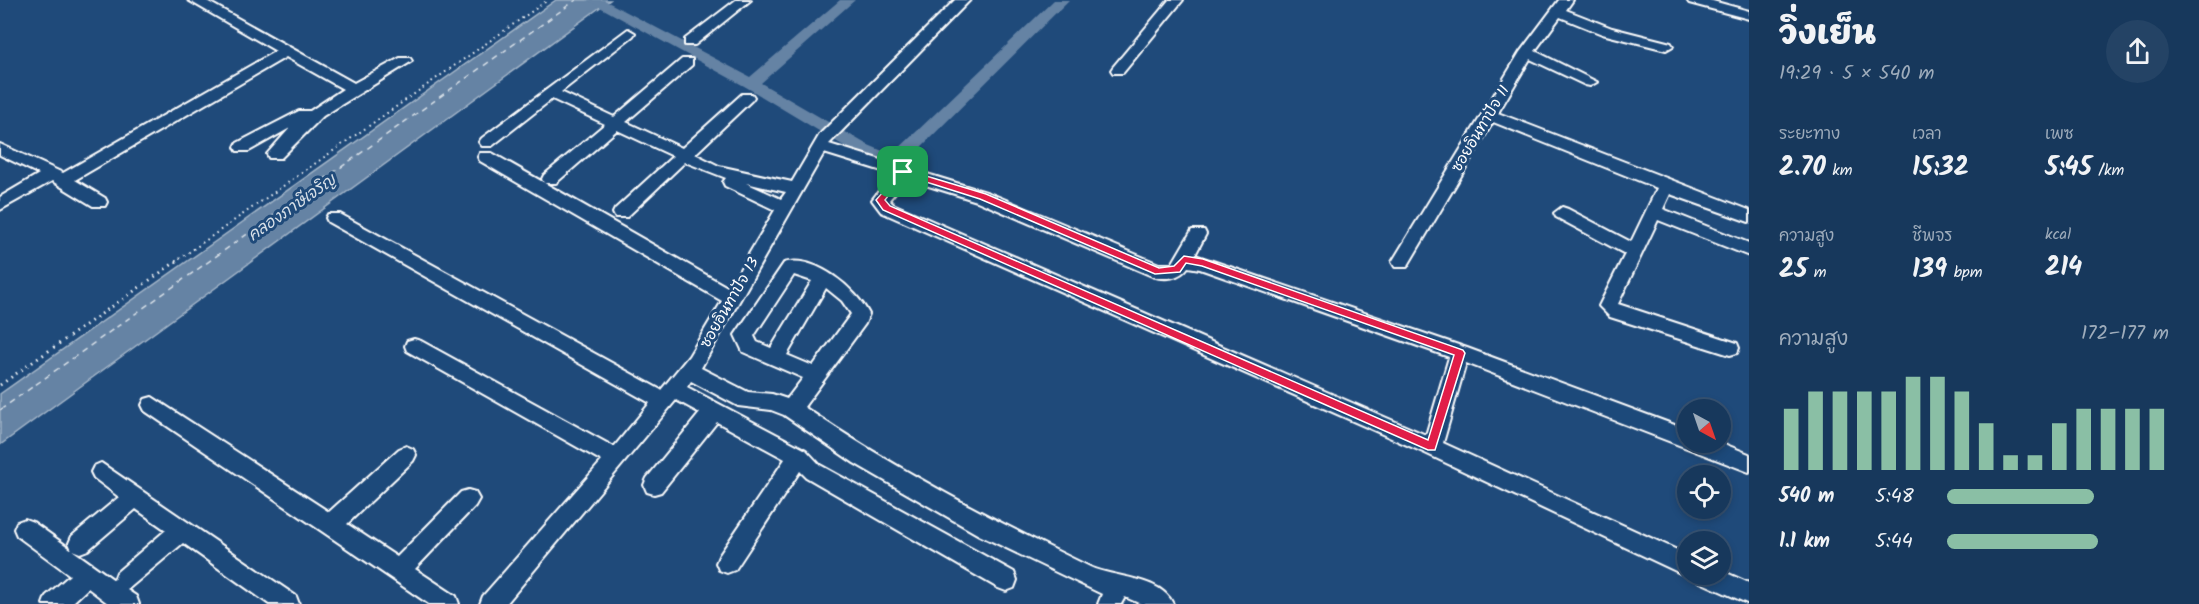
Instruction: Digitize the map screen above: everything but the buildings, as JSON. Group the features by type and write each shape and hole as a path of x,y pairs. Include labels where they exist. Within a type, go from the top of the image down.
{"street":[{"path":"195,0 354,89"},
{"path":"690,42 744,0"},
{"name":"ซอยอินทาปัจ 13","path":"491,604 617,459 689,370 733,299 794,188 826,138 963,0"},
{"path":"1118,70 1176,0"},
{"path":"1694,0 1749,15"},
{"path":"1561,6 1607,31 1666,46"},
{"name":"ซอยอินทาปัจ 11","path":"1401,262 1527,52 1561,6"},
{"path":"628,33 551,93 486,150 733,299"},
{"path":"0,204 58,177 285,52"},
{"path":"1527,52 1590,81"},
{"path":"275,154 288,137 317,112 405,61"},
{"path":"550,179 687,62"},
{"path":"551,93 715,170 794,188"},
{"path":"621,213 747,97"},
{"path":"243,147 295,117 317,112"},
{"path":"1490,115 1666,186 1749,216"},
{"path":"826,138 903,172 983,196 1158,272 1177,270 1198,234"},
{"path":"0,149 58,177 99,202"},
{"path":"715,170 723,178 784,207"},
{"path":"903,172 880,200 886,208 1432,447 1677,561"},
{"path":"1666,186 1632,250 1608,306 1616,312 1730,348"},
{"path":"1653,212 1749,250"},
{"path":"1562,213 1632,250"},
{"path":"334,218 670,396 714,411 799,456 813,471 1006,580"},
{"path":"1184,260 1203,262 1460,353 1677,436"},
{"path":"791,409 817,376 860,314 844,290 823,278 792,268 788,269 744,335 750,347 817,376"},
{"path":"775,358 823,278"},
{"path":"414,346 617,459"},
{"path":"1432,447 1460,353"},
{"path":"689,370 745,400 764,401 791,409 861,458 987,528 1100,583 1114,595 1134,588 1162,604"},
{"path":"152,405 448,604"},
{"path":"654,485 714,411"},
{"path":"1723,453 1749,463"},
{"path":"331,524 406,455"},
{"path":"727,563 799,456"},
{"path":"101,472 288,604"},
{"path":"80,543 135,496"},
{"path":"400,570 468,499"},
{"path":"25,529 128,604"},
{"path":"125,580 182,530"},
{"path":"54,604 87,575"},
{"path":"1730,585 1749,594"}],"path":[{"path":"0,385 548,0"}],"water":[{"name":"คลองภาษีเจริญ","path":"556,0 610,0 0,445 0,394"}],"waterway":[{"path":"594,0 751,84"},
{"path":"751,84 848,0"},
{"path":"751,84 860,148 893,161 904,154 1062,0"}],"ferry route":[{"path":"0,410 576,0"}],"route":[{"path":"903,172 983,196 1158,272 1177,270 1184,260 1203,262 1460,353 1432,447 886,208 880,200 903,172"}]}
